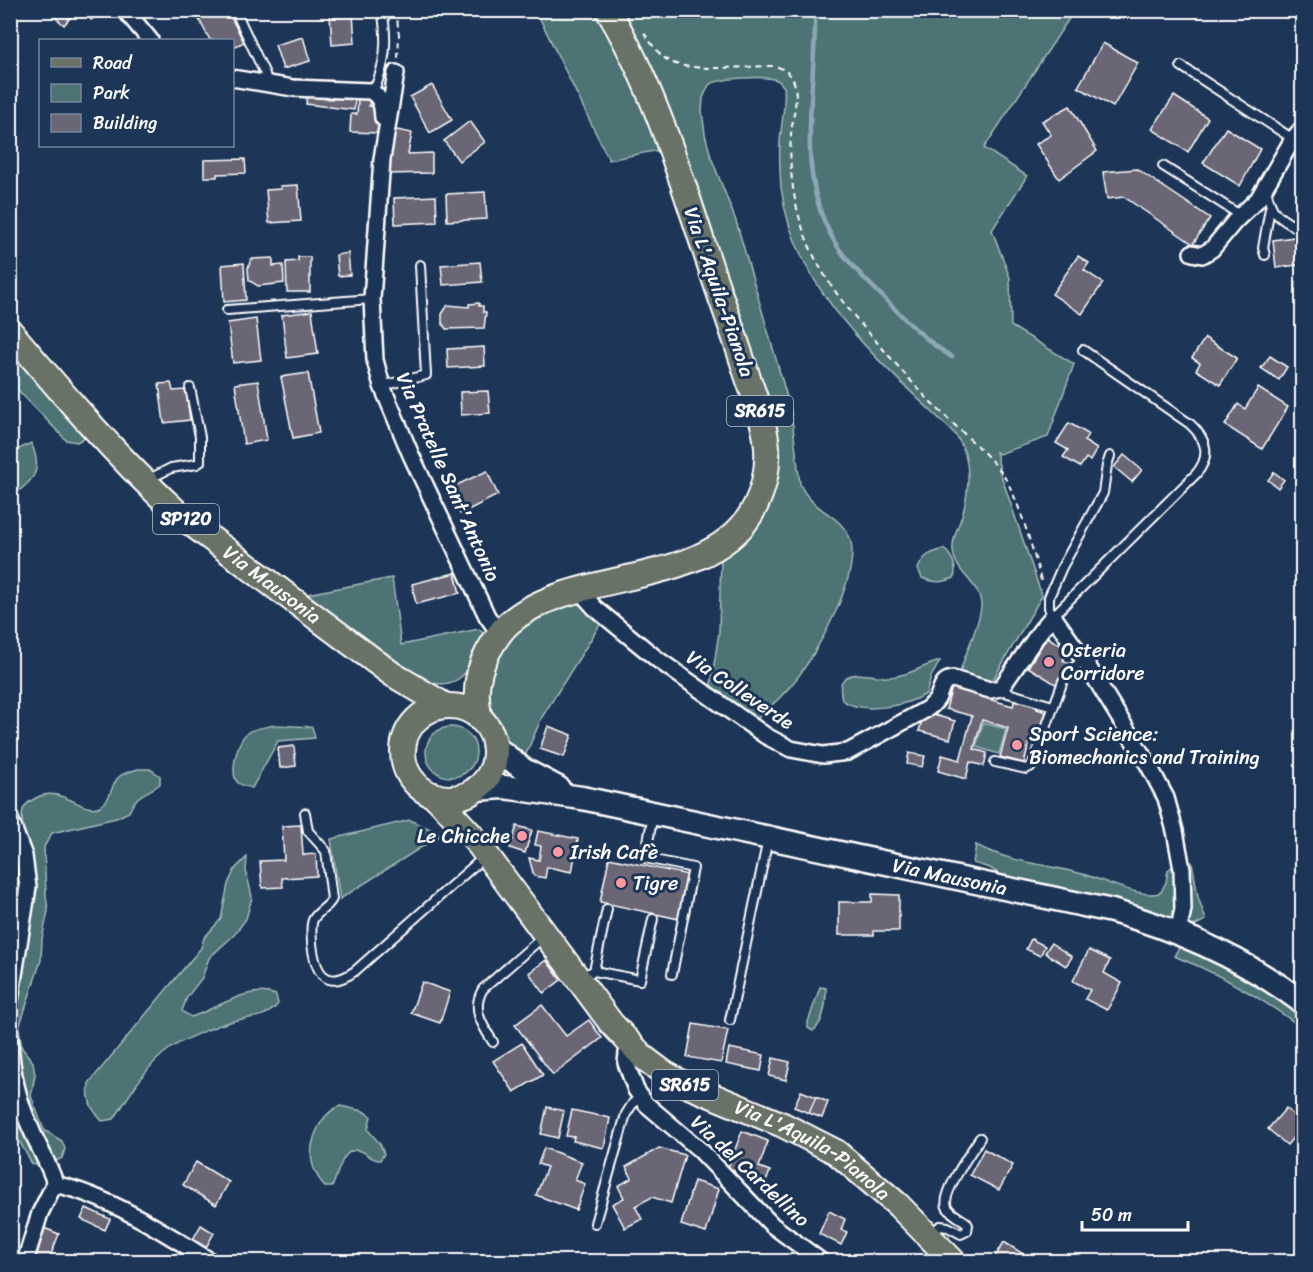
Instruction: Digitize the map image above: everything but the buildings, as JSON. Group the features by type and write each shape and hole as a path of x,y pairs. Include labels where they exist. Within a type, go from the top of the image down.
{"main road":[{"name":"Via L'Aquila-Pianola","path":"446,706 462,691 481,666 499,633 508,623 526,611 551,600 682,562 723,544 743,525 754,509 763,485 767,463 767,441 761,414 666,138 639,70 608,10"},
{"name":"Via Mausonia","path":"10,331 70,402 181,516 392,674 446,706"},
{"name":"Via L'Aquila-Pianola","path":"480,718 477,692 481,666"},
{"name":"Via Mausonia","path":"392,674 411,708 411,727"},
{"path":"446,706 463,708 480,718 491,733 494,746 492,768 485,780 475,790 455,797 434,795 416,784 405,766 404,746 411,727 426,712 446,706"},
{"name":"Via Mausonia","path":"494,746 532,775 582,798"},
{"name":"Via Mausonia","path":"475,790 504,787 582,798 1069,901 1136,918 1178,933 1252,969 1302,1002"},
{"name":"Via L'Aquila-Pianola","path":"475,790 469,808 470,824 480,847"},
{"name":"Via L'Aquila-Pianola","path":"434,795 480,847 545,935 586,975 611,1023 631,1046 677,1081 783,1125 831,1150 851,1164 930,1236 954,1262"}],"street":[{"path":"125,10 149,39"},
{"name":"Via Pratelle Sant'Antonio","path":"396,73 385,135 372,299 375,360 382,386 411,455 487,616 499,633"},
{"path":"234,78 293,88 373,92 382,104 385,135"},
{"path":"1192,253 1202,255 1212,249 1240,215 1258,199 1298,134"},
{"name":"Via Colleverde","path":"580,591 605,616 671,670 772,740 802,752 831,755 858,748 930,707 948,679 991,690 1001,688"},
{"path":"1051,610 1159,783 1171,812 1179,847 1183,883 1183,915 1178,933"},
{"path":"1001,688 1041,630 1051,610"},
{"path":"10,819 24,856 28,887 10,1000"},
{"path":"10,1038 12,1068 24,1111 54,1178 54,1184 40,1213 25,1262"},
{"name":"Via del Cardellino","path":"631,1046 627,1053 626,1063 641,1097 707,1157 771,1225 822,1262"},
{"path":"54,1184 91,1196 128,1213 212,1262"}],"lane":[{"path":"235,10 265,74 267,85"},
{"path":"373,92 385,60 386,31 382,10"},
{"path":"1180,66 1298,134"},
{"path":"1163,166 1240,215"},
{"path":"1265,255 1263,248 1270,208 1266,187"},
{"path":"1270,208 1279,217 1302,231"},
{"path":"382,386 426,375 420,265"},
{"path":"227,310 372,299"},
{"path":"1051,610 1196,474 1204,458 1203,439 1190,424 1083,350"},
{"path":"146,482 159,473 200,462 200,437 190,388"},
{"path":"1051,610 1062,567 1103,493 1110,456"},
{"path":"995,762 1026,769 1031,767 1067,674 1084,660"},
{"path":"1001,688 1008,693 1053,706"},
{"path":"305,813 308,831 323,846 326,853 332,899 315,918 312,932 317,969 328,979 339,980 355,972 480,847"},
{"path":"654,813 645,858 693,868 672,974"},
{"path":"730,1020 768,838"},
{"path":"607,909 586,975 640,980 653,919"},
{"path":"493,1042 478,1017 477,1005 480,994 545,935"},
{"path":"595,1222 626,1114 633,1103 641,1097"},
{"path":"930,1236 940,1226 948,1227 961,1234 967,1231 966,1222 948,1209 946,1203 952,1183 980,1138"}],"path":[{"path":"396,10 399,45 396,73"},
{"path":"643,32 659,53 673,63 695,67 774,66 781,67 793,78 796,95 791,133 792,182 800,220 824,276 843,304 921,393 1003,476 1035,556 1051,610"}],"green space":[{"path":"517,11 596,11 628,69 659,150 609,160 539,17"},
{"path":"620,11 1074,11 984,148 1027,176 992,230 1010,278 1011,326 1074,364 1048,437 999,454 996,452 1001,475 1042,596 991,683 960,673 978,623 981,607 978,592 958,566 953,551 954,538 967,495 968,473 964,452 954,433 872,353 846,324 823,293 803,260 789,225 781,187 780,147 784,87 780,82 771,78 753,78 732,79 709,85 703,98 705,134 711,157 736,221 791,411 800,484 818,507 845,529 852,551 844,591 825,634 803,670 779,698 754,722 710,691 719,632 721,554 773,477"},
{"path":"10,346 86,437 77,442 66,440 11,383"},
{"path":"31,443 36,461 34,474 25,486 11,497 11,453"},
{"path":"944,549 954,562 954,578 938,582 922,578 918,569 922,561 931,553"},
{"path":"392,578 401,645 479,629 485,635 470,665 458,679 450,683 426,682 302,595"},
{"path":"575,602 603,620 542,717 523,761 505,742 499,728 489,715 485,677 518,624"},
{"path":"940,661 931,677 926,694 907,702 872,708 851,705 842,700 841,683 849,676 860,674 894,677"},
{"path":"983,723 1006,729 999,754 976,747"},
{"path":"275,725 312,727 315,738 278,741 252,788 238,783 235,779 234,765 243,737 253,730"},
{"path":"446,727 456,727 469,734 476,747 476,757 469,770 456,777 446,777 437,773 430,766 426,757 426,747 430,738 437,731"},
{"path":"138,769 150,769 160,776 160,784 139,797 129,812 116,818 52,833 44,847 48,911 42,939 41,960 19,1028 22,1048 33,1062 35,1075 31,1096 44,1130 62,1141 65,1149 62,1158 44,1165 32,1164 11,1126 10,902 13,872 10,830 23,826 23,810 34,799 53,794 86,807 100,806 107,799 120,776"},
{"path":"410,820 442,834 340,899 331,839"},
{"path":"976,845 1004,856 1089,876 1146,894 1161,892 1168,870 1177,863 1192,862 1198,897 1206,920 1191,927 1157,914 1007,879 990,868 973,863"},
{"path":"247,857 246,871 252,897 246,919 234,935 209,958 202,978 187,997 182,1011 191,1017 244,995 265,992 276,995 278,1004 269,1012 211,1029 168,1050 145,1073 114,1119 102,1121 90,1104 89,1083 201,948 204,938 221,919 228,884 235,869"},
{"path":"1183,941 1302,1013 1302,1028 1241,988 1174,956"},
{"path":"820,987 826,988 825,1005 820,1023 813,1031 808,1028 808,1022"},
{"path":"340,1106 363,1111 371,1116 368,1130 380,1144 384,1154 380,1160 356,1150 350,1152 342,1162 332,1187 325,1187 312,1162 313,1143 325,1117"}],"waterway":[{"path":"815,10 810,156 821,212 833,239 855,268 914,328 952,357"}],"place":[{"name":"Osteria Corridore","path":"1049,662"},
{"name":"Sport Science: Biomechanics and Training","path":"1017,745"},
{"name":"Le Chicche","path":"522,836"},
{"name":"Irish Cafè","path":"558,852"},
{"name":"Tigre","path":"621,883"}]}
